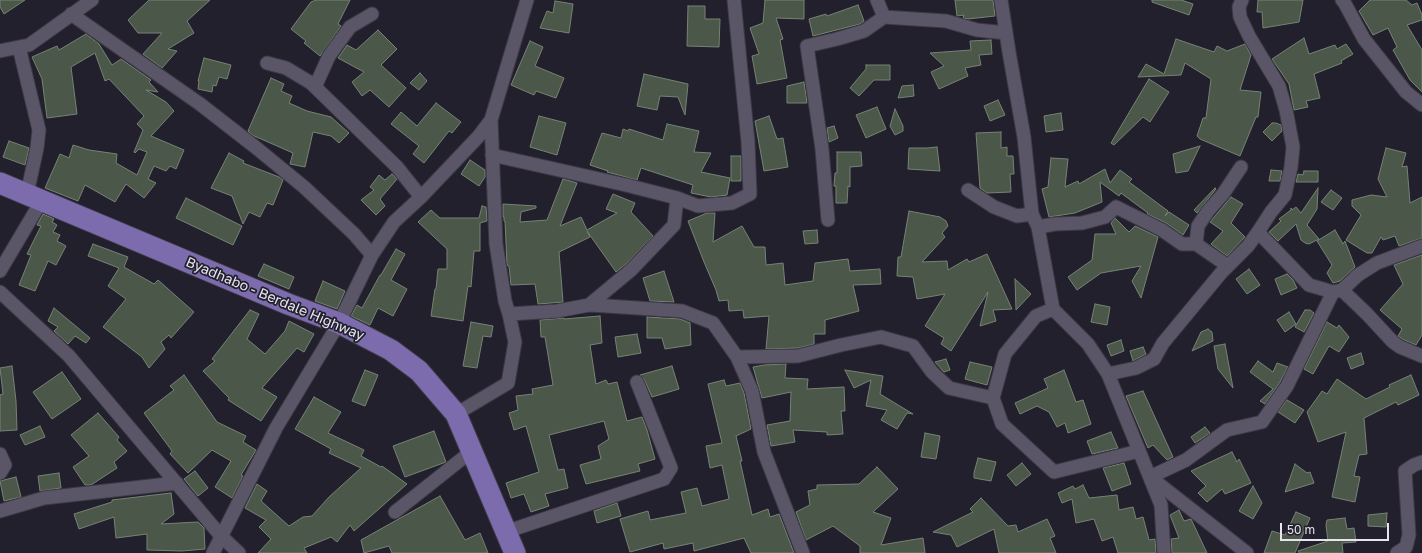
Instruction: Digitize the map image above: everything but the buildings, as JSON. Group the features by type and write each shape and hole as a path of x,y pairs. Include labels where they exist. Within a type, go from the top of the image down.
{"main road":[{"name":"Byadhabo - Berdale Highway","path":"0,183 288,304 338,323 391,350 419,371 456,414 473,450 505,532 515,553"}],"street":[{"path":"0,51 29,45 74,7 92,0"},
{"path":"456,414 508,383 515,342 505,301 496,244 491,120 527,0"},
{"path":"492,155 626,185 677,198 698,206 732,203 750,194 748,142 734,0"},
{"path":"877,0 884,17"},
{"path":"1001,0 1024,137 1032,214 1038,227 1054,309 1088,344 1108,374 1161,505 1164,553"},
{"path":"1108,374 1136,368 1154,359 1163,343 1228,266 1248,246 1271,212 1285,195 1291,167 1293,147 1286,110 1279,86 1249,36 1240,17 1239,7 1242,0"},
{"path":"1344,1 1364,38 1406,92 1422,105"},
{"path":"74,7 259,150 304,187 354,234 372,255"},
{"path":"315,87 329,56 350,27 372,14"},
{"path":"828,220 822,149 807,46 864,31 884,17 946,21 977,30 1006,32"},
{"path":"0,271 34,197 39,130 19,47"},
{"path":"267,63 286,68 311,83 397,167 421,197"},
{"path":"213,553 276,428 338,323 372,255 394,222 421,197 478,137 491,120"},
{"path":"1196,244 1198,226 1208,211 1223,194 1241,167"},
{"path":"968,190 994,207 1017,216 1032,214"},
{"path":"589,305 631,270 674,225 677,198"},
{"path":"1038,227 1055,224 1082,223 1105,217 1116,207 1162,230 1182,244 1196,244 1228,266"},
{"path":"1258,232 1310,285 1337,291 1367,314 1393,342 1400,347 1422,356"},
{"path":"1150,477 1186,460 1227,430 1262,422 1287,386 1337,291 1377,263 1422,246"},
{"path":"0,292 69,356 221,536 239,553"},
{"path":"509,314 557,311 589,305 682,311 713,323 737,357 752,391 764,452 803,553"},
{"path":"1054,309 1036,316 1005,354 993,398 1002,424 1054,472 1139,451"},
{"path":"737,357 798,356 881,337 913,346 932,372 949,388 993,398"},
{"path":"505,532 664,479 670,468 637,382"},
{"path":"395,512 473,450"},
{"path":"0,454 5,465 0,473"},
{"path":"1397,553 1406,547 1409,535 1405,471 1422,462"},
{"path":"1150,477 1247,553"},
{"path":"0,511 44,498 177,483"}]}
